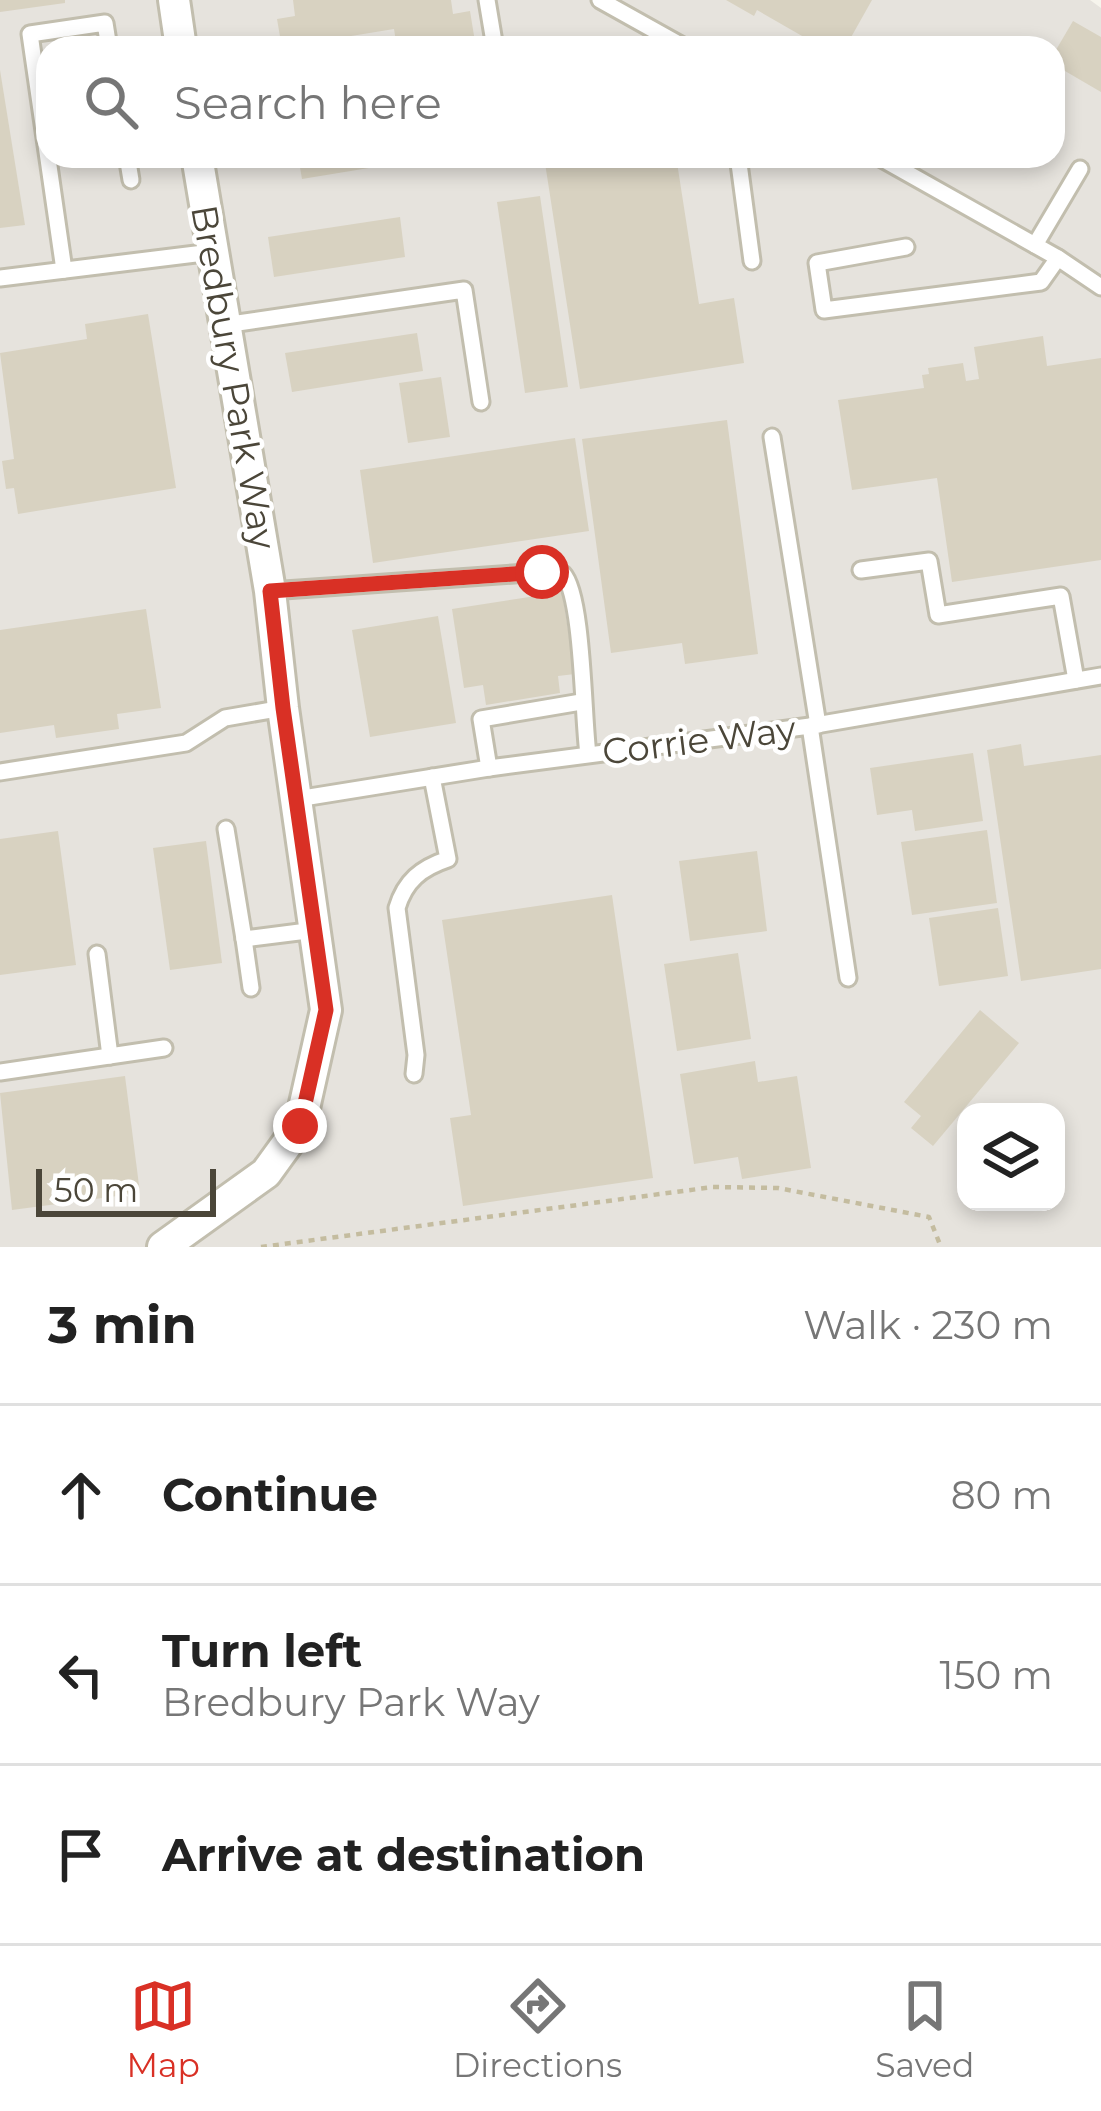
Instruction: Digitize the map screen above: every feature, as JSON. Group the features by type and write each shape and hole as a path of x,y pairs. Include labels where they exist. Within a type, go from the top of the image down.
{"street":[{"path":"174,0 179,36"},
{"name":"Bredbury Park Way","path":"163,1247 266,1173 300,1126 326,1010 270,591 199,168"}],"lane":[{"path":"487,0 493,36"},
{"path":"600,0 664,36"},
{"path":"36,76 30,34 105,23 107,36"},
{"path":"49,168 64,270"},
{"path":"129,168 131,180"},
{"path":"740,168 752,262"},
{"path":"900,168 1101,287"},
{"path":"1035,245 1080,170"},
{"path":"906,247 817,263 824,310 1040,282 1058,258"},
{"path":"0,278 212,252"},
{"path":"224,325 464,290 481,402"},
{"path":"772,437 848,978"},
{"path":"861,570 929,561 938,615 1061,596 1076,680"},
{"path":"270,591 562,574 570,582 573,598 588,754"},
{"name":"Corrie Way","path":"297,799 588,754 814,726 1101,676"},
{"path":"489,768 481,719 581,702"},
{"path":"0,772 186,742 225,718 283,708"},
{"path":"414,1074 416,1055 397,908 403,889 416,874 448,859 432,777"},
{"path":"226,829 251,988"},
{"path":"244,939 315,930"},
{"path":"97,954 110,1055"},
{"path":"0,1072 164,1048"}],"path":[{"path":"261,1247 712,1187 778,1188 929,1216 941,1247"}],"shaded area":[{"path":"0,0 1090,0 1101,8 1101,1247 0,1247"}],"building":[{"path":"0,0 65,0 65,3 0,12"},
{"path":"293,0 451,0 453,14 470,11 474,36 395,36 394,29 351,36 280,36 277,19 295,16"},
{"path":"726,0 872,0 852,36 802,36 757,10 754,16"},
{"path":"1073,21 1101,37 1101,92 1065,71 1064,36"},
{"path":"0,70 25,225 0,228"},
{"path":"300,168 369,168 302,179"},
{"path":"546,168 678,168 699,304 734,298 744,363 580,389"},
{"path":"540,196 568,387 525,393 497,202"},
{"path":"400,217 405,257 274,277 268,237"},
{"path":"148,314 176,488 18,514 14,488 6,489 2,461 14,459 0,353 87,339 85,324"},
{"path":"417,333 423,371 292,392 285,353"},
{"path":"1043,336 1047,366 1101,358 1101,560 952,582 937,478 852,490 838,400 924,388 922,375 929,374 928,368 963,363 966,381 979,379 974,347"},
{"path":"441,377 450,437 408,443 399,383"},
{"path":"727,420 758,654 685,664 682,643 611,653 582,439"},
{"path":"575,438 589,531 373,563 360,470"},
{"path":"562,592 575,674 558,676 560,693 486,705 483,685 464,688 452,609"},
{"path":"146,609 161,708 117,714 119,729 56,738 54,725 0,733 0,630"},
{"path":"438,616 456,723 370,737 352,630"},
{"path":"1021,744 1024,766 1101,755 1101,969 1021,981 987,750"},
{"path":"973,753 983,821 915,831 912,810 877,815 870,768"},
{"path":"987,830 997,903 912,915 901,842"},
{"path":"58,831 76,965 0,975 0,839"},
{"path":"206,841 222,963 170,970 153,848"},
{"path":"757,851 767,931 690,941 679,861"},
{"path":"612,895 653,1178 463,1206 450,1118 471,1115 442,920"},
{"path":"998,908 1008,976 939,986 929,918"},
{"path":"738,953 751,1039 677,1051 664,964"},
{"path":"980,1010 1019,1043 969,1103 957,1103 957,1117 933,1146 911,1128 921,1116 904,1102"},
{"path":"755,1061 758,1082 797,1076 811,1168 742,1179 738,1157 694,1164 680,1074"},
{"path":"125,1076 140,1193 12,1210 0,1093"}],"route":[{"path":"300,1126 326,1010 270,591 542,572"}]}
